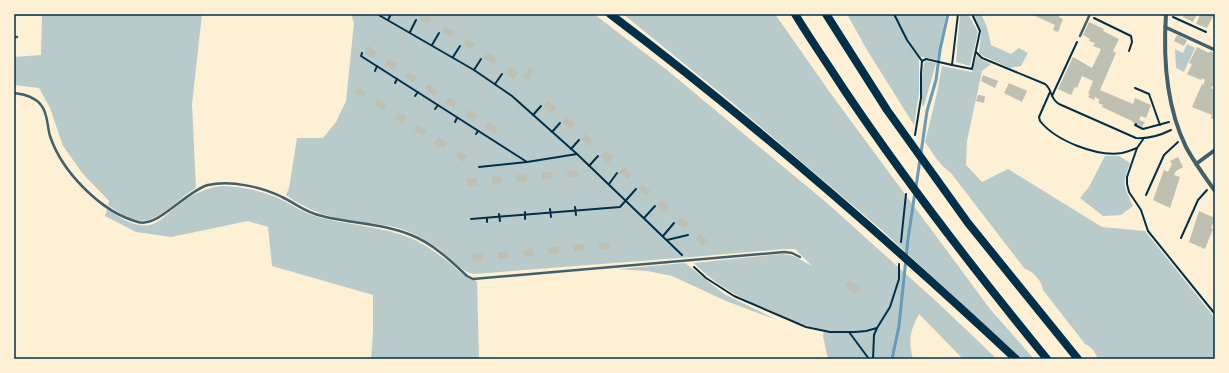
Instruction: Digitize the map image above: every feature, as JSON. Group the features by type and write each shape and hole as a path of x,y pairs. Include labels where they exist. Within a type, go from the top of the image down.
{"highway":[{"path":"610,14 726,104 935,284 1016,359"},
{"path":"795,14 898,169 948,236 1047,359"},
{"path":"826,14 887,110 905,133 968,223 1078,359"}],"street":[{"path":"1166,14 1166,64 1168,88 1176,120 1182,138 1196,164 1215,191"},
{"path":"1165,26 1215,50"},
{"path":"1196,164 1215,150"}],"lane":[{"path":"1080,36 1090,15"},
{"path":"14,92 33,98 42,105 45,110 50,137 61,159 79,184 110,209 137,222 144,223 153,221 188,195 208,185 227,184 244,185 272,193 283,197 306,211 314,214 338,220 383,226 412,235 435,249 467,276 473,278 784,252 792,253 800,257"}],"path":[{"path":"377,14 474,70 495,84 534,115 626,200 687,261 706,278 722,289 777,316 806,327 830,332 866,331 877,328"},
{"path":"388,20 391,14"},
{"path":"894,14 907,40 922,61 921,98 915,136"},
{"path":"950,64 958,14"},
{"path":"922,61 926,59 972,69 980,31 972,14"},
{"path":"1090,15 1131,36 1132,42 1129,51"},
{"path":"1170,16 1206,32"},
{"path":"410,32 416,20"},
{"path":"432,45 439,33"},
{"path":"1052,97 1080,36"},
{"path":"453,57 460,46"},
{"path":"976,52 982,58 1045,84 1048,86 1052,97 1056,102 1064,107 1136,138 1144,138 1165,133"},
{"path":"362,53 361,56 381,67 400,81 527,162"},
{"path":"474,70 482,59"},
{"path":"375,71 378,66"},
{"path":"495,84 502,74"},
{"path":"395,83 397,79"},
{"path":"1135,88 1149,94 1160,125"},
{"path":"415,96 418,92"},
{"path":"1050,92 1040,117 1040,121 1050,130 1077,146 1091,151 1122,153 1137,148"},
{"path":"435,109 438,105"},
{"path":"534,115 541,106"},
{"path":"455,122 458,118"},
{"path":"1136,124 1135,125 1144,129 1176,120"},
{"path":"552,132 560,123"},
{"path":"1144,138 1137,148 1127,177 1126,184 1129,192 1141,210 1148,231 1215,314"},
{"path":"1146,195 1164,155 1182,138"},
{"path":"571,148 579,140"},
{"path":"478,167 527,162 577,154"},
{"path":"589,166 598,156"},
{"path":"608,184 617,173"},
{"path":"1181,238 1198,200 1211,185"},
{"path":"901,244 907,188"},
{"path":"471,219 487,218 499,215 525,215 550,211 620,207 636,189"},
{"path":"644,218 655,206"},
{"path":"575,207 576,215"},
{"path":"600,208 601,212"},
{"path":"550,211 551,217"},
{"path":"524,212 525,219"},
{"path":"499,215 500,221"},
{"path":"663,236 674,223"},
{"path":"667,240 688,235"},
{"path":"873,359 873,341 877,328 890,306 899,279 899,260"},
{"path":"849,332 869,359"}],"shaded area":[{"path":"14,14 202,14 192,104 196,188 167,210 151,219 144,221 129,218 108,205 109,201 83,174 63,146 50,108 39,88 14,85 14,57 41,55 42,16 14,16"},
{"path":"351,14 594,14 667,70 827,203 937,302 997,359 963,359 919,314 912,331 910,341 913,359 828,359 823,336 824,330 797,322 740,297 711,279 694,263 782,254 794,256 812,266 795,249 473,274 459,267 432,244 407,231 390,226 340,218 312,210 304,206 286,195 289,188 297,138 323,138 336,122 346,101 354,23"},
{"path":"623,14 775,14 831,94 990,309 1034,359 1021,359 884,232 729,100"},
{"path":"847,14 946,14 937,60 921,57 919,60 919,93 914,125 867,50"},
{"path":"960,14 968,14 978,32 970,66 956,62"},
{"path":"974,14 981,14 987,27 991,45 1011,54 1019,48 1028,53 1021,66 1010,68 979,53 981,32"},
{"path":"1187,44 1195,48 1184,72 1176,68 1175,49 1183,53"},
{"path":"977,54 982,60 991,64 982,71 967,141 966,165 982,182 1008,169 1102,227 1145,231 1215,318 1215,359 1098,359 1093,350 1085,344 1043,290 1038,279 1024,268 951,173 936,159 925,142 942,66 972,72"},
{"path":"926,61 936,63 924,106 922,106 922,75 924,63"},
{"path":"1105,156 1119,156 1130,163 1125,184 1133,206 1121,215 1103,216 1080,198 1089,187"},
{"path":"222,186 238,187 262,192 317,217 406,236 432,250 464,275 477,281 479,359 371,359 373,295 272,266 268,227 248,221 171,237 136,232 105,216 107,209 128,222 141,225 153,224 162,219 191,196"},
{"path":"685,263 724,294 777,320 726,301 672,276 647,271 618,269"}],"building":[{"path":"422,14 432,18 428,24 419,19"},
{"path":"1031,14 1060,14 1059,17 1063,19 1058,32 1053,30 1055,25"},
{"path":"1184,14 1197,14 1193,22 1183,17"},
{"path":"1198,14 1214,14 1207,28 1196,24 1200,15"},
{"path":"1089,22 1104,29 1103,31 1119,39 1113,51 1116,53 1100,90 1133,104 1135,98 1151,105 1146,118 1141,116 1139,120 1145,122 1142,127 1102,107 1103,105 1098,103 1100,100 1095,97 1094,100 1088,97 1093,81 1082,76 1077,88 1075,87 1071,95 1058,89 1073,57 1092,68 1101,49 1093,46 1095,43 1089,41 1090,39 1083,35"},
{"path":"445,26 454,31 451,37 442,32"},
{"path":"1177,35 1187,40 1184,46 1174,41"},
{"path":"467,39 475,44 472,50 463,45"},
{"path":"368,46 377,52 373,58 364,52"},
{"path":"1197,47 1209,53 1210,51 1215,54 1215,88 1212,86 1211,88 1215,90 1215,120 1211,118 1212,115 1192,107 1205,80 1202,78 1201,80 1187,74 1192,64 1189,63"},
{"path":"488,53 497,59 493,64 484,58"},
{"path":"388,59 397,64 393,70 385,65"},
{"path":"510,67 518,73 514,79 505,73"},
{"path":"529,67 534,70 529,80 523,77"},
{"path":"408,72 417,77 413,83 405,77"},
{"path":"983,75 998,81 995,88 981,81"},
{"path":"1009,83 1027,91 1022,102 1004,93"},
{"path":"428,84 437,90 434,96 425,90"},
{"path":"358,87 366,92 363,98 354,92"},
{"path":"978,95 985,96 984,103 976,101"},
{"path":"449,97 457,102 454,108 445,103"},
{"path":"378,99 386,105 383,110 374,105"},
{"path":"548,101 556,108 551,113 543,106"},
{"path":"469,110 477,115 474,121 465,116"},
{"path":"398,112 407,117 403,123 394,118"},
{"path":"567,117 575,124 570,129 562,122"},
{"path":"489,122 498,128 494,133 485,128"},
{"path":"418,125 427,130 423,136 414,130"},
{"path":"586,134 593,141 589,146 581,139"},
{"path":"438,137 447,143 443,148 434,143"},
{"path":"459,150 467,156 464,162 455,156"},
{"path":"605,151 613,157 608,163 600,156"},
{"path":"1178,157 1183,167 1176,171 1174,175 1180,177 1170,208 1153,200 1164,170 1168,172 1172,164 1170,161"},
{"path":"624,167 632,174 627,179 619,172"},
{"path":"577,170 578,176 568,178 567,171"},
{"path":"552,172 552,179 542,180 542,173"},
{"path":"527,174 527,181 517,182 516,175"},
{"path":"502,176 502,183 492,184 492,177"},
{"path":"477,178 477,185 467,186 466,179"},
{"path":"643,184 650,191 646,196 638,189"},
{"path":"662,200 670,207 665,212 657,206"},
{"path":"1199,211 1215,218 1211,228 1213,229 1205,249 1189,242"},
{"path":"681,217 689,224 684,229 676,222"},
{"path":"700,234 708,241 703,246 696,239"},
{"path":"609,242 610,249 599,250 599,243"},
{"path":"584,244 584,251 574,252 573,245"},
{"path":"548,247 559,247 559,253 549,254"},
{"path":"533,249 534,256 524,257 523,250"},
{"path":"508,251 509,258 498,259 498,252"},
{"path":"483,253 483,260 473,261 472,254"},
{"path":"850,280 859,288 854,294 845,285"}],"waterway":[{"path":"921,153 927,111 936,80 940,50 948,14"},
{"path":"916,187 920,159"},
{"path":"892,359 899,326 908,239 915,192"}]}
